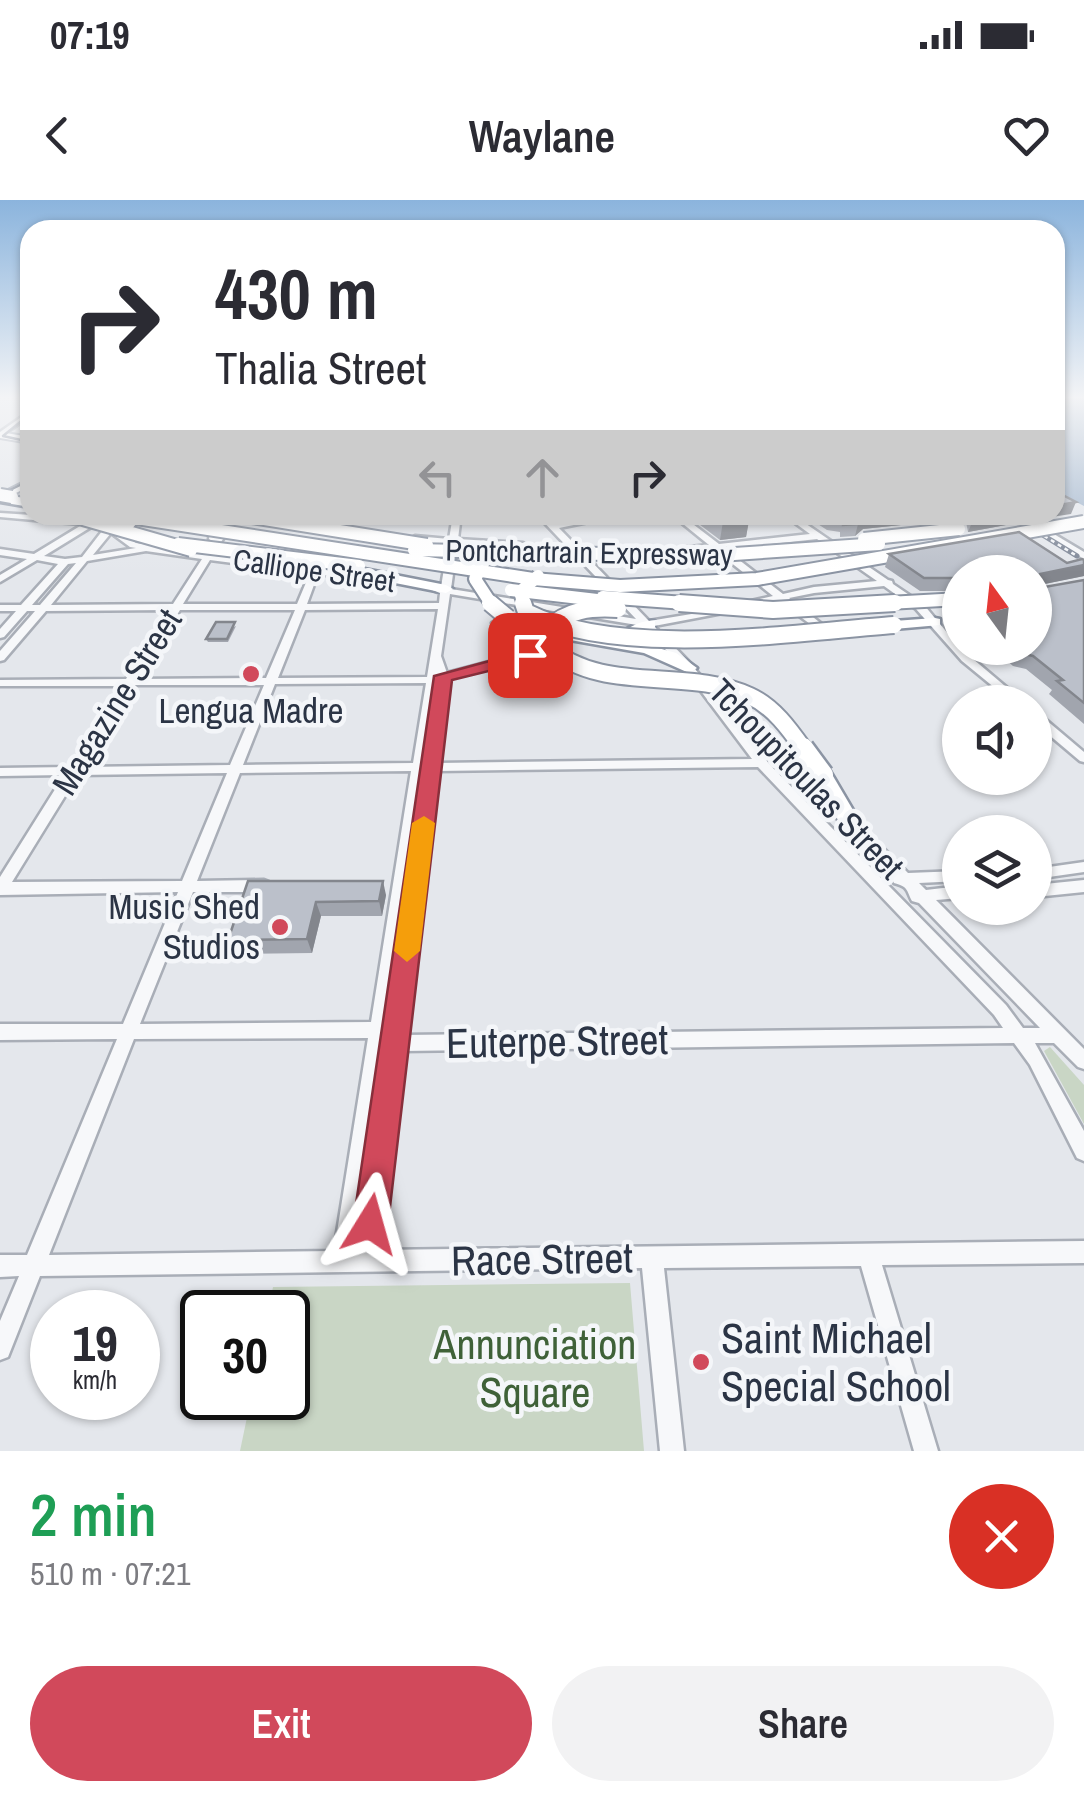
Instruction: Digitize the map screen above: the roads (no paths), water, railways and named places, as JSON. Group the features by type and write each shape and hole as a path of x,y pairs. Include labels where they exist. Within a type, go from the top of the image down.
{"highway":[{"path":"103,525 184,549 292,561 446,589"},
{"name":"Pontchartrain Expressway","path":"131,525 678,606 837,610 942,601"},
{"path":"142,525 139,529 141,539 180,548 261,551 544,595 678,606"},
{"path":"152,525 578,584 705,584 833,565 1047,525"},
{"name":"Pontchartrain Expressway","path":"222,525 400,550 664,559 763,556 988,525"},
{"path":"297,525 401,542 528,554"},
{"path":"297,525 401,546 454,544"},
{"path":"689,668 659,653 533,630 492,607 475,579 483,562 500,552 552,542 738,550 975,525"},
{"path":"833,565 753,571 572,567 534,578 522,587 519,598 526,612 546,625 610,636 935,622"},
{"path":"894,626 902,621 907,608 904,594"},
{"path":"852,827 823,776 773,713 750,696 714,683 573,666 551,652 545,640 546,629 565,614 595,608 806,620 942,611"},
{"path":"579,638 620,637 651,626"}],"street":[{"path":"0,579 82,525"},
{"path":"0,658 112,525"},
{"name":"Calliope Street","path":"119,525 133,545 152,550"},
{"path":"180,548 212,542 215,525"},
{"name":"Magazine Street","path":"0,889 229,525"},
{"path":"354,1261 379,1030 408,885 456,525"},
{"path":"553,527 564,525"},
{"path":"689,525 834,638"},
{"path":"802,525 904,594 998,685"},
{"path":"1033,525 1084,556"},
{"path":"1044,525 1084,545"},
{"name":"Tchoupitoulas Street","path":"553,527 747,717 1084,1060"},
{"path":"454,544 656,552 818,536"},
{"name":"Calliope Street","path":"0,552 65,562 114,552 180,548 208,556 446,589 651,626 779,597 888,583"},
{"path":"0,635 5,622 24,608 65,562"},
{"path":"0,1349 316,569"},
{"path":"0,608 444,606"},
{"path":"0,683 437,678 530,655 512,630 497,623"},
{"name":"Tchoupitoulas Street","path":"651,626 689,668 761,763 1020,1036 1052,1086 1084,1151"},
{"path":"1052,731 1084,758"},
{"path":"0,772 761,763"},
{"path":"1052,872 1084,867"},
{"path":"880,886 902,878 942,877"},
{"path":"380,885 408,885"},
{"path":"354,1261 395,1043 408,885"},
{"path":"0,889 284,886"},
{"path":"1052,889 1084,886"},
{"path":"898,904 942,894"},
{"path":"0,1032 379,1030"},
{"name":"Euterpe Street","path":"379,1030 395,1043 1058,1035"},
{"name":"Race Street","path":"0,1266 1084,1252"},
{"path":"868,1256 926,1451"},
{"path":"652,1257 672,1451"}],"water":[{"path":"1065,454 1084,454 1084,506 1065,496"}],"tram line":[{"path":"0,495 20,485"}],"railway":[{"path":"1026,525 1077,556"}],"place":[{"name":"Lengua Madre","path":"251,674"},
{"name":"Music Shed Studios","path":"280,927"},
{"name":"Saint Michael Special School","path":"701,1362"}],"park label":[{"name":"Annunciation Square","path":"535,1368"}]}
